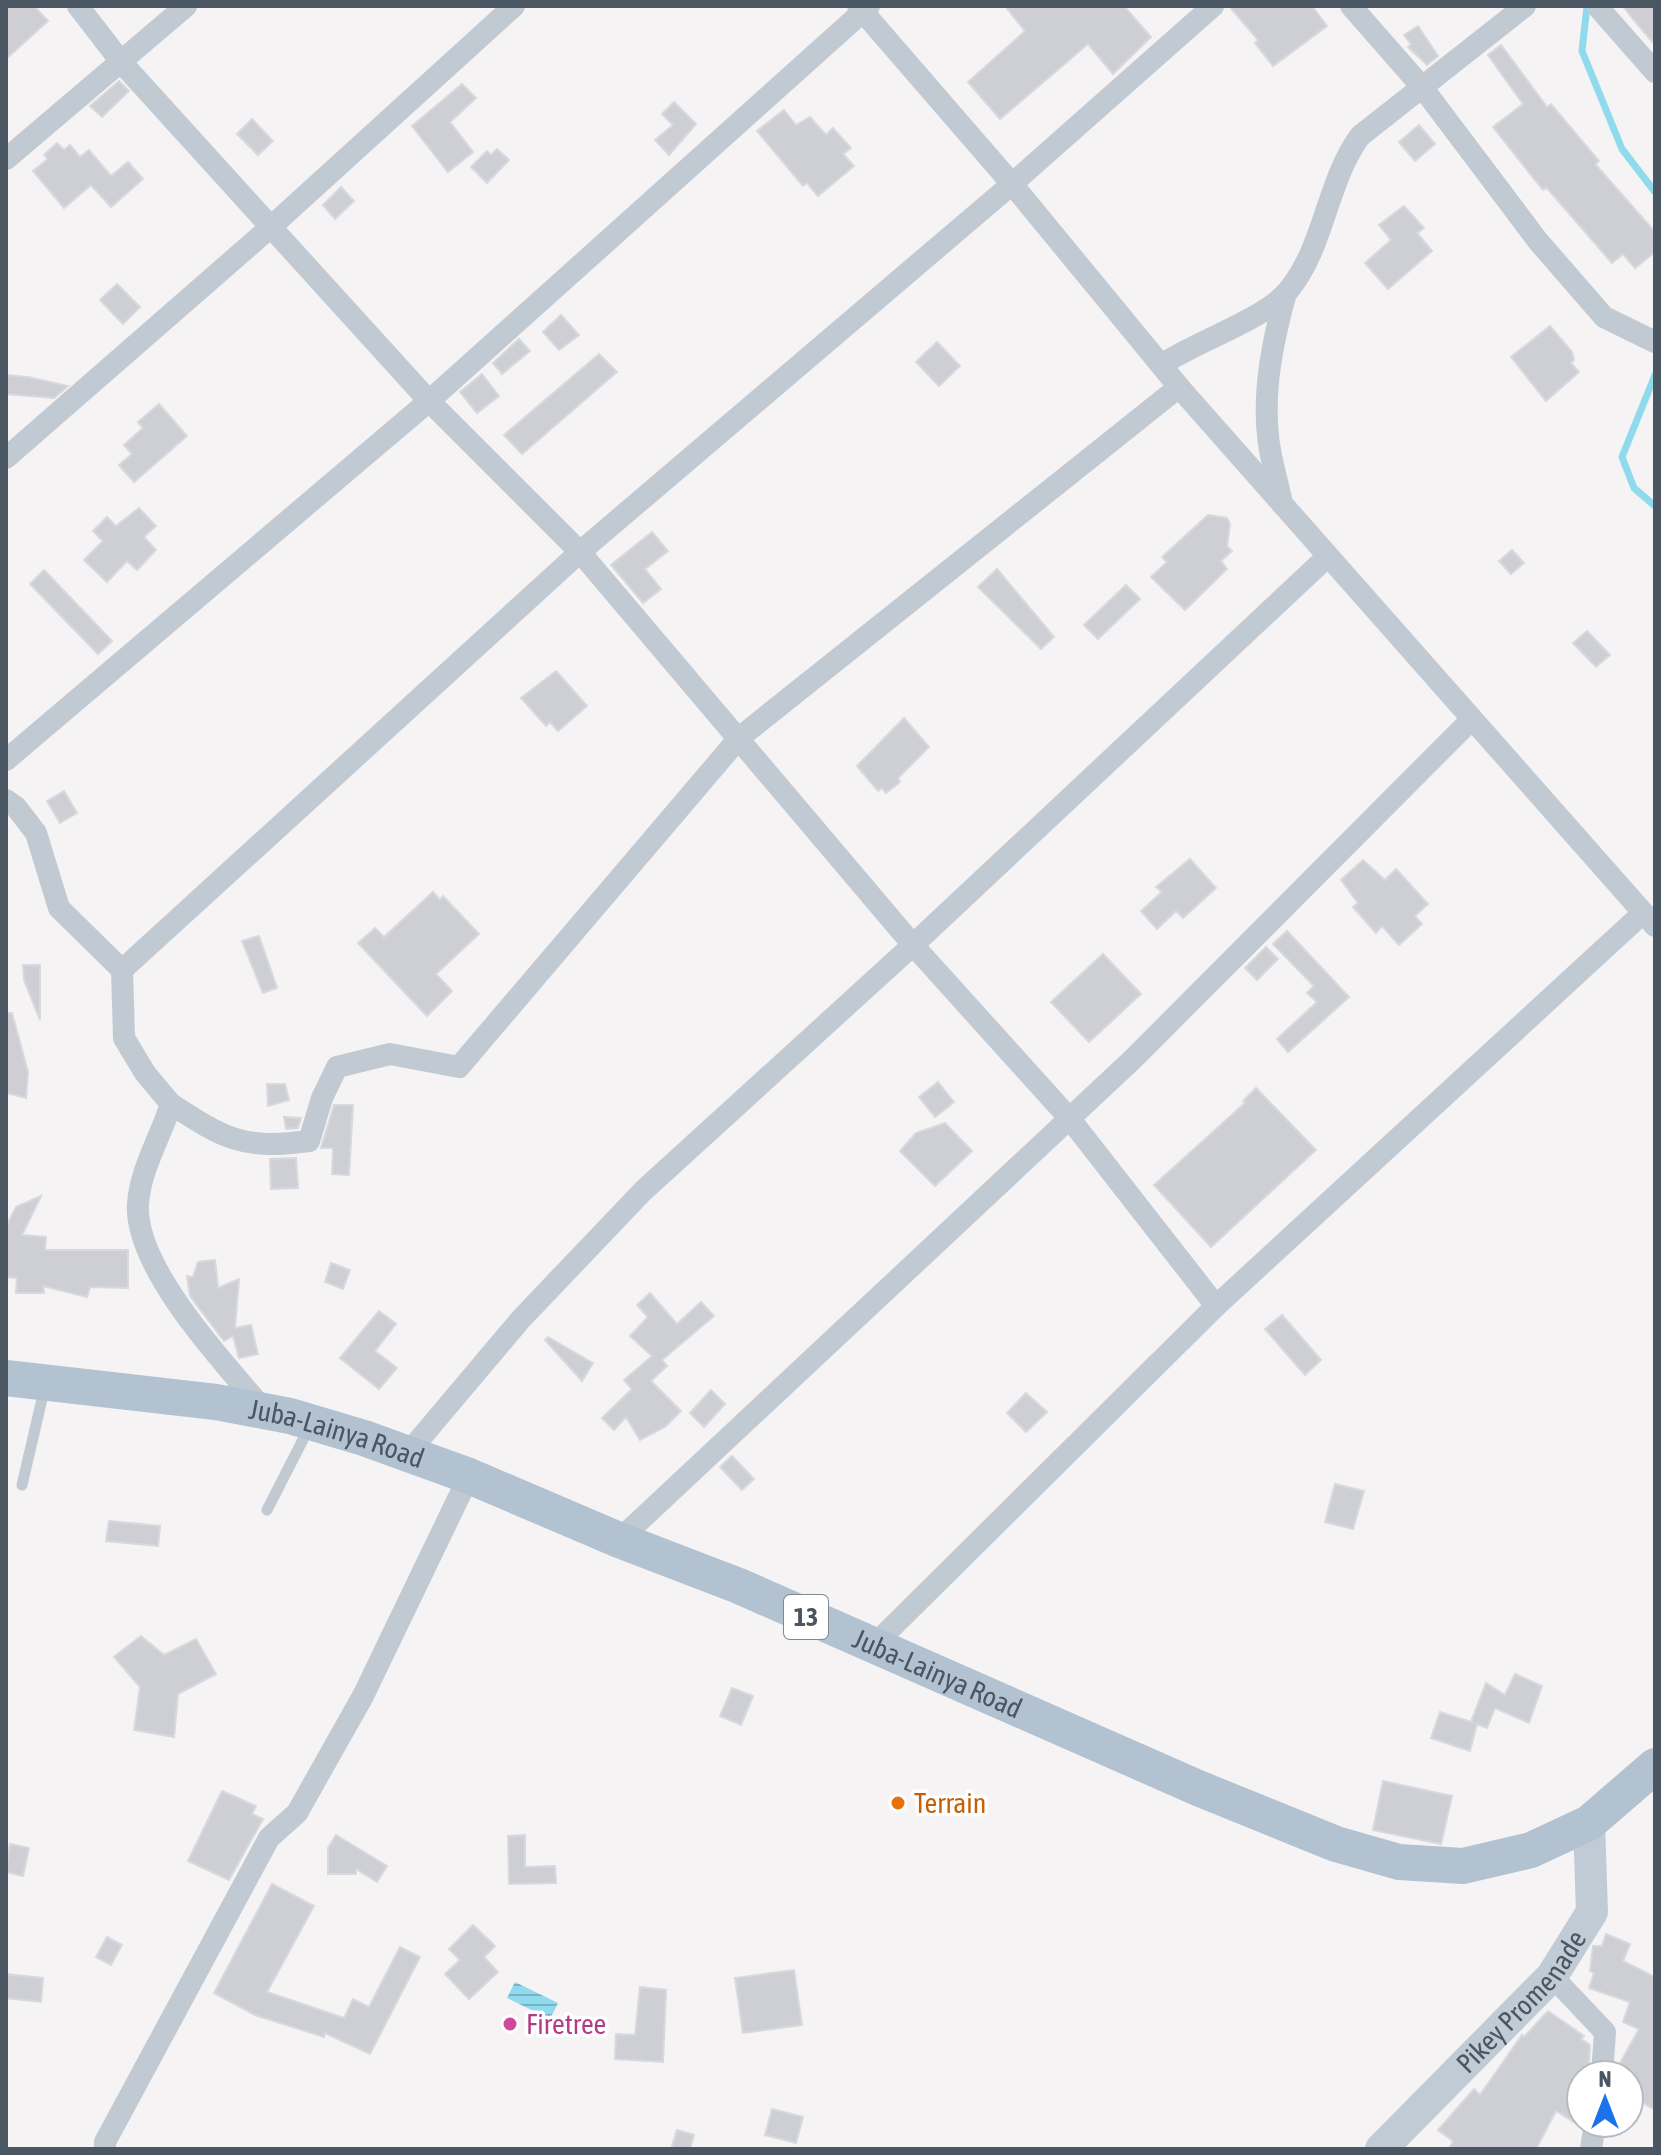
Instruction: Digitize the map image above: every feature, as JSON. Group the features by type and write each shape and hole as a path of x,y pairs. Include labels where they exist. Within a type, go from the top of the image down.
{"main road":[{"name":"Juba-Lainya Road","path":"6,1378 265,1411 312,1422 408,1453 739,1586 1198,1788 1336,1844 1399,1862 1463,1866 1531,1850 1589,1823 1650,1773"},
{"name":"Juba-Lainya Road","path":"1589,1823 1655,1739"}],"street":[{"path":"78,6 122,63 273,225 429,401 580,552 913,945 1070,1119 1216,1306"},
{"path":"6,159 186,6"},
{"path":"6,458 273,225 514,6"},
{"path":"122,970 580,552 1012,184 1213,6"},
{"path":"1351,6 1422,87 1518,216 1604,317 1655,342"},
{"path":"1161,365 1188,346 1257,316 1286,293 1310,257 1346,154 1368,128 1525,6"},
{"path":"1597,6 1655,72"},
{"path":"6,760 429,401 864,7 1179,387 1649,919 1216,1306 872,1647"},
{"path":"1283,507 1268,436 1267,397 1273,342 1286,293"},
{"path":"6,800 16,807 36,833 59,908 122,970 124,1038 145,1073 171,1104 223,1138 268,1146 309,1141 322,1098 337,1067 390,1054 459,1067 739,738 1179,387"},
{"path":"408,1453 521,1319 643,1191 913,945 1327,557"},
{"path":"619,1540 1070,1119 1471,720"},
{"path":"171,1104 145,1174 138,1205 148,1249 186,1318 265,1411"},
{"path":"105,2149 105,2142 269,1838 297,1813 363,1696 469,1476"},
{"name":"Pikey Promenade","path":"1381,2149 1552,1976 1592,1912 1589,1823"},
{"path":"1552,1976 1605,2032 1603,2059"}],"lane":[{"path":"22,1485 46,1382"},
{"path":"267,1510 312,1422"}],"water":[{"path":"515,1982 558,2003 550,2019 507,1998"}],"building":[{"path":"6,6 34,6 48,21 6,59"},
{"path":"1005,6 1124,6 1151,37 1113,74 1088,44 1000,119 968,82 1025,31"},
{"path":"1229,6 1312,6 1327,26 1273,66 1255,43 1258,40"},
{"path":"1623,6 1655,6 1655,45 1632,18"},
{"path":"1418,26 1438,56 1427,65 1408,47 1411,44 1404,35"},
{"path":"1501,45 1547,107 1551,104 1599,161 1595,164 1655,232 1655,252 1635,268 1623,254 1612,263 1546,187 1543,190 1493,127 1523,104 1488,55"},
{"path":"119,81 129,91 102,117 90,106"},
{"path":"462,84 476,98 450,122 473,152 448,172 412,126"},
{"path":"674,102 696,124 669,155 655,140 673,125 662,114"},
{"path":"784,110 796,125 810,117 826,135 833,128 851,148 843,154 854,166 818,196 807,183 803,186 757,131"},
{"path":"252,119 273,141 258,155 237,134"},
{"path":"1419,125 1435,144 1415,161 1399,142"},
{"path":"57,143 64,150 70,145 80,157 89,150 111,176 128,162 143,179 111,207 91,185 64,208 33,171 48,159 44,155"},
{"path":"497,149 509,160 487,183 471,167 487,151 491,155"},
{"path":"341,187 354,201 335,219 323,205"},
{"path":"1404,206 1424,228 1417,233 1432,251 1388,289 1365,263 1391,240 1379,225"},
{"path":"117,284 140,307 123,324 100,300"},
{"path":"561,315 579,335 559,350 543,332"},
{"path":"1550,326 1572,352 1574,360 1571,363 1579,372 1546,401 1511,357"},
{"path":"519,339 530,351 502,374 493,363"},
{"path":"937,342 960,366 939,386 916,362"},
{"path":"599,354 617,372 522,454 504,435"},
{"path":"482,374 499,396 477,413 460,392"},
{"path":"6,375 68,386 54,398 6,394"},
{"path":"159,404 187,436 134,482 119,465 132,454 124,445 143,428 138,422"},
{"path":"139,508 156,526 144,537 156,550 137,570 127,561 107,582 84,560 103,541 93,531 107,517 116,526"},
{"path":"1208,515 1227,518 1230,524 1227,546 1232,551 1221,561 1227,569 1185,610 1151,577 1167,562 1162,557"},
{"path":"652,532 668,551 645,569 661,589 643,603 611,565"},
{"path":"1512,550 1524,563 1511,574 1499,561"},
{"path":"997,569 1054,637 1041,649 978,587"},
{"path":"44,570 112,641 98,654 30,584"},
{"path":"1126,585 1140,599 1098,639 1084,625"},
{"path":"1587,631 1610,655 1596,667 1573,643"},
{"path":"556,671 587,706 558,731 550,722 546,726 521,698"},
{"path":"904,718 929,747 898,778 900,782 886,793 882,788 878,791 857,766"},
{"path":"64,791 77,813 60,823 47,801"},
{"path":"1190,859 1216,888 1183,918 1176,911 1157,929 1141,911 1162,892 1156,887"},
{"path":"1363,860 1385,880 1396,869 1428,904 1415,916 1422,924 1399,945 1382,926 1376,933 1353,907 1358,903 1341,880"},
{"path":"433,892 440,900 443,896 479,934 436,974 452,991 427,1016 358,943 375,928 384,937"},
{"path":"1287,931 1349,997 1288,1052 1277,1039 1317,1002 1307,993 1314,986 1273,944"},
{"path":"259,936 277,988 263,993 242,941"},
{"path":"1266,947 1278,959 1257,980 1245,968"},
{"path":"1103,954 1141,994 1089,1042 1051,1002"},
{"path":"23,965 40,965 40,1020 24,980"},
{"path":"6,1013 12,1013 28,1072 26,1098 6,1093"},
{"path":"938,1082 954,1102 935,1117 919,1097"},
{"path":"267,1084 285,1084 289,1100 268,1106"},
{"path":"1256,1088 1316,1150 1211,1247 1154,1185 1245,1103 1243,1101"},
{"path":"334,1105 353,1105 349,1175 332,1174 333,1148 321,1148"},
{"path":"284,1117 301,1118 298,1128 286,1129"},
{"path":"945,1123 972,1151 935,1186 900,1151 916,1133"},
{"path":"296,1158 298,1188 271,1189 270,1159"},
{"path":"41,1196 22,1235 46,1237 45,1250 128,1250 128,1288 90,1287 87,1297 43,1286 44,1293 16,1293 17,1278 6,1277 6,1227 16,1207"},
{"path":"215,1260 218,1288 239,1279 235,1328 251,1325 258,1354 239,1358 233,1336 224,1341 190,1296 187,1276 193,1277 198,1262"},
{"path":"331,1263 350,1270 343,1289 325,1282"},
{"path":"650,1293 677,1324 701,1302 714,1316 662,1360 667,1366 651,1381 681,1411 665,1427 640,1440 626,1417 614,1430 602,1418 632,1389 624,1380 652,1356 630,1336 648,1317 637,1305"},
{"path":"379,1311 396,1324 375,1351 397,1368 379,1389 340,1358"},
{"path":"1282,1315 1321,1360 1305,1375 1265,1329"},
{"path":"548,1337 593,1363 582,1381 545,1340"},
{"path":"711,1390 725,1404 704,1427 690,1413"},
{"path":"1026,1393 1047,1412 1026,1432 1007,1413"},
{"path":"732,1456 754,1479 742,1490 720,1467"},
{"path":"1335,1484 1364,1491 1353,1529 1325,1522"},
{"path":"109,1521 160,1526 158,1546 106,1541"},
{"path":"141,1636 164,1655 196,1639 216,1674 178,1694 174,1737 134,1730 140,1687 114,1657"},
{"path":"1515,1674 1542,1686 1529,1723 1495,1708 1487,1728 1477,1724 1470,1751 1431,1738 1440,1712 1474,1723 1471,1722 1486,1683 1505,1695"},
{"path":"732,1688 753,1696 741,1725 720,1716"},
{"path":"1383,1781 1452,1796 1441,1844 1373,1830"},
{"path":"222,1791 256,1806 252,1814 263,1819 229,1880 188,1861"},
{"path":"336,1835 387,1866 377,1882 356,1869 356,1874 328,1874 328,1848"},
{"path":"525,1835 525,1867 555,1866 556,1883 509,1884 508,1836"},
{"path":"10,1844 29,1848 23,1876 6,1872"},
{"path":"272,1884 314,1906 267,1992 344,2018 353,1999 369,2007 400,1947 420,1957 370,2054 325,2033 324,2037 255,2015 214,1993"},
{"path":"473,1925 495,1946 484,1957 498,1972 469,1999 445,1974 460,1960 449,1949"},
{"path":"1606,1934 1630,1944 1623,1961 1655,1977 1655,2110 1645,2104 1645,2059 1622,2059 1639,2029 1623,2022 1630,2002 1589,1988 1594,1973 1590,1971 1593,1946 1602,1946"},
{"path":"107,1937 122,1945 111,1965 96,1957"},
{"path":"794,1970 802,2025 743,2033 735,1978"},
{"path":"6,1974 43,1978 41,2002 6,1998"},
{"path":"640,1987 666,1990 663,2062 615,2059 616,2034 635,2035"},
{"path":"1548,2011 1584,2036 1581,2039 1590,2045 1589,2059 1565,2059 1565,2116 1556,2111 1536,2149 1449,2149 1453,2141 1438,2130 1474,2089 1480,2095 1522,2035 1524,2037"},
{"path":"772,2109 803,2117 796,2143 765,2135"},
{"path":"677,2130 694,2135 690,2149 671,2149"}],"waterway":[{"path":"1587,6 1582,51 1622,149 1655,192"},
{"path":"1655,375 1622,457 1634,488 1655,506"}],"place":[{"name":"Terrain","path":"898,1803"},
{"name":"Firetree","path":"510,2024"}]}
